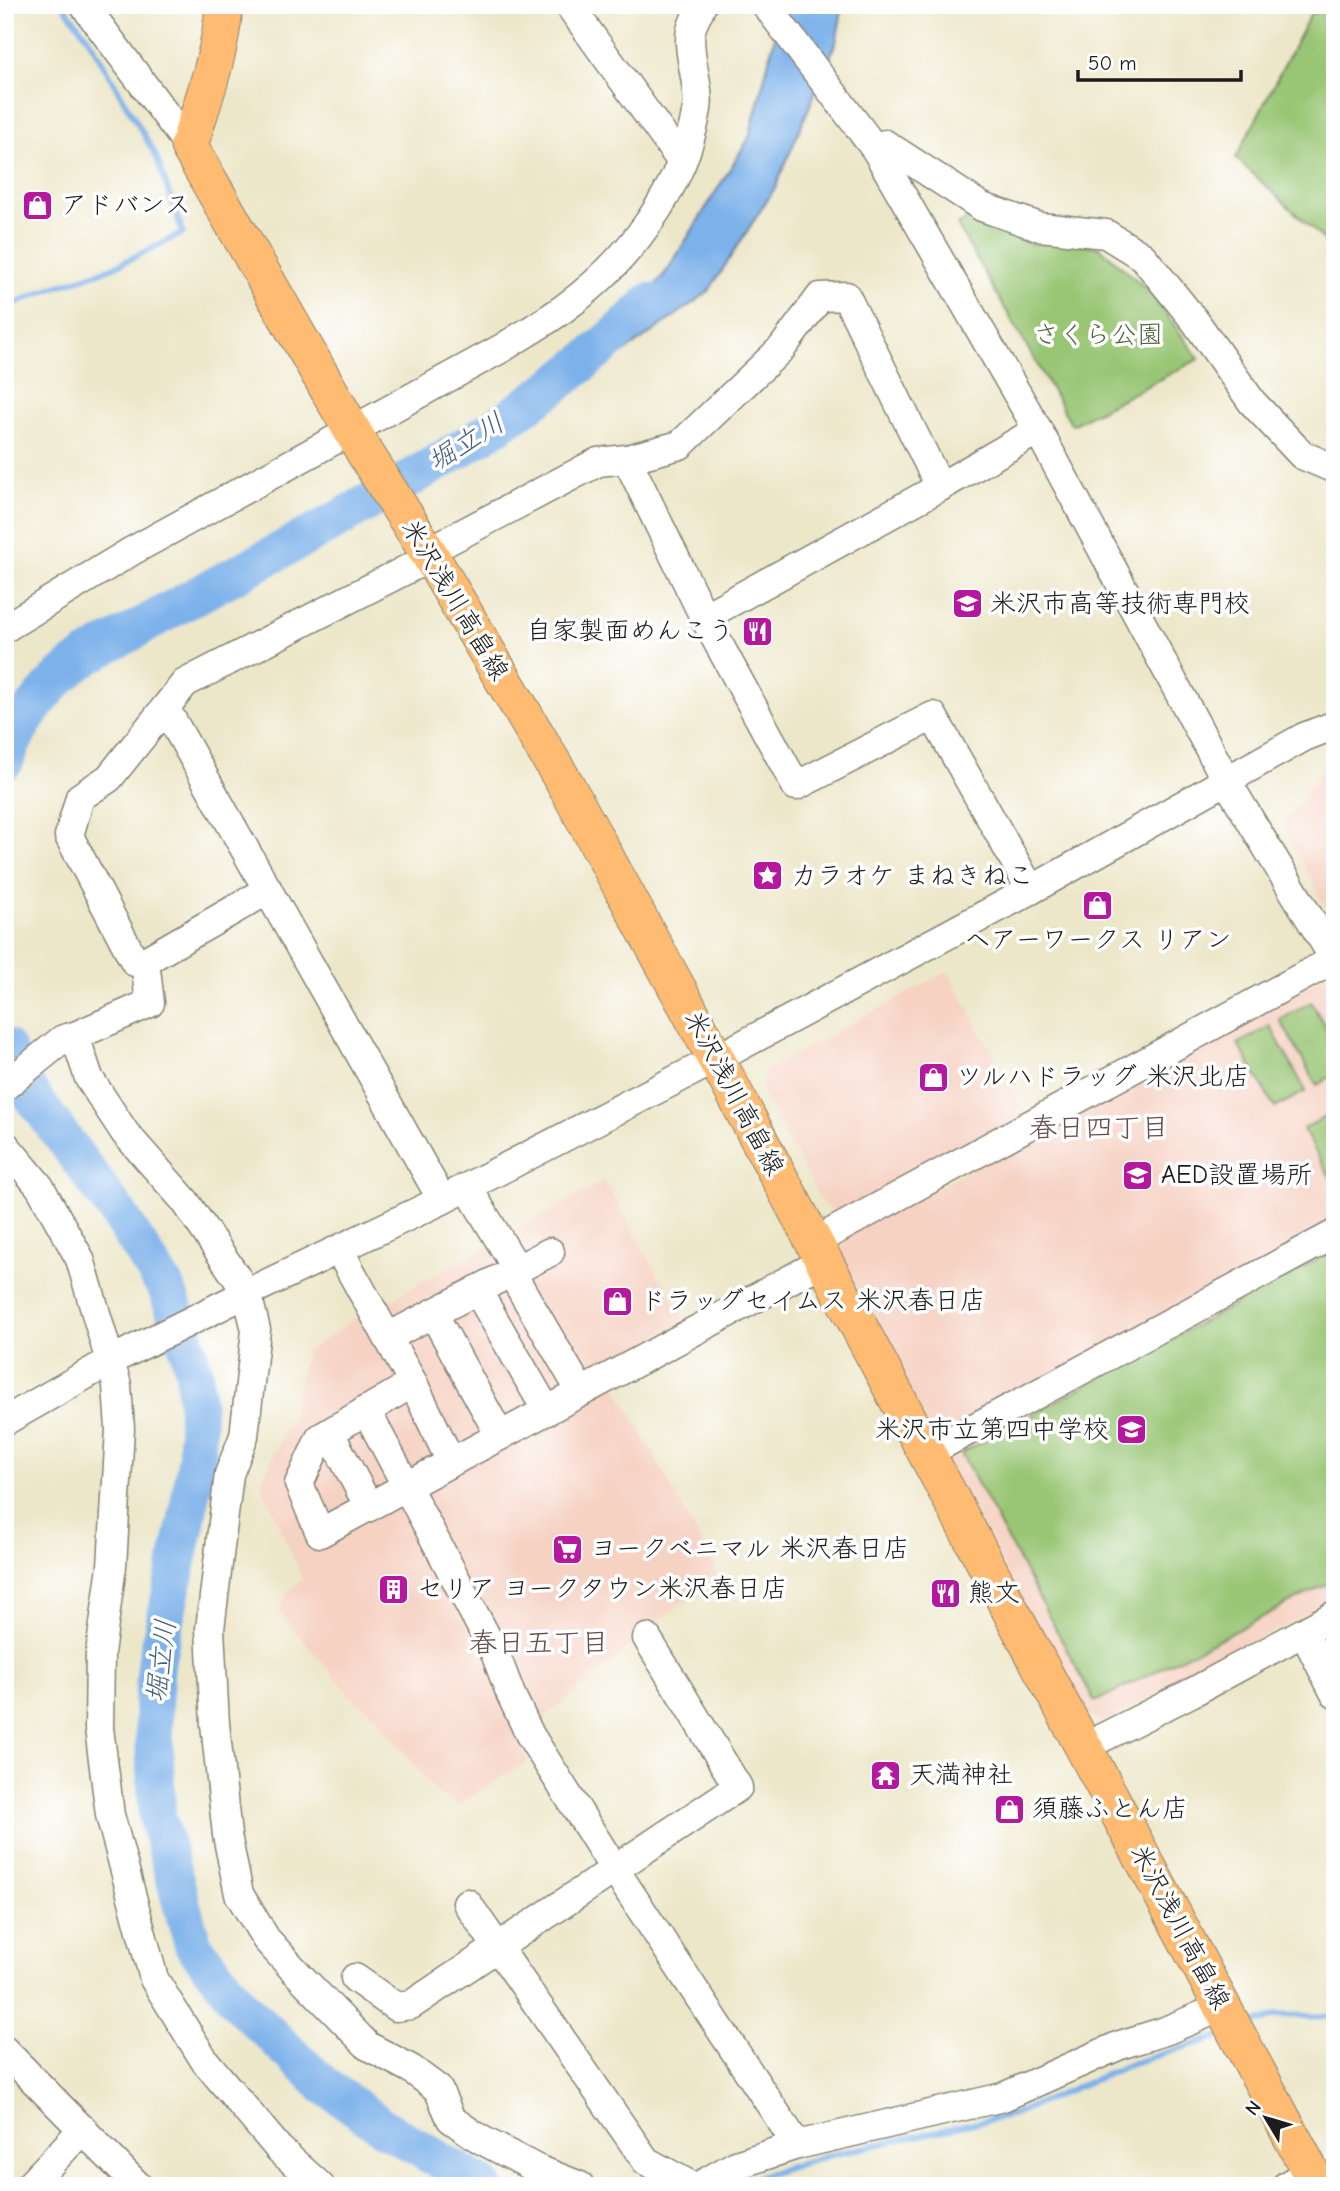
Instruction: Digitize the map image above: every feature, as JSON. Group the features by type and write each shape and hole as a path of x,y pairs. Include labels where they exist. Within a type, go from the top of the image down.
{"main road":[{"path":"189,146 209,80 223,22 224,5"},
{"name":"米沢浅川高畠線","path":"189,146 358,441 429,554 568,789 819,1251 1313,2178"}],"street":[{"path":"84,5 189,146"},
{"path":"569,5 682,162"},
{"path":"5,628 132,551 358,441 563,309 603,276 641,233 682,162 698,107 690,31 702,5"},
{"path":"413,1383 320,1438 299,1484 320,1533 581,1392 819,1251 1335,959 1226,780 1038,430 876,150 766,5"},
{"path":"876,150 885,144 982,207 1040,227 1106,234 1143,257 1195,321 1252,402 1302,455 1335,470"},
{"path":"268,890 145,961 135,962 69,836 80,797 109,778 185,683 598,462 627,459 680,445 782,348 820,297 846,296 940,488"},
{"path":"704,617 940,488 1038,430"},
{"path":"627,459 704,617 796,786 933,716 1031,890"},
{"path":"166,709 442,1200"},
{"path":"5,1421 110,1361 468,1188 716,1059 1031,890 1304,737 1335,725"},
{"path":"5,1086 69,1037 150,1003 145,961"},
{"path":"69,1037 89,1078 125,1133 185,1201 247,1293 256,1330 244,1436 229,1474 210,1629 215,1724 227,1835 239,1894 266,1939 296,1972 368,2046 411,2069 438,2089 451,2119 480,2139 537,2169 580,2186"},
{"path":"5,1145 40,1187 80,1259 117,1385 120,1429 112,1566 100,1653 99,1728 110,1815 154,1979 205,2062 279,2149 320,2186"},
{"path":"468,1188 581,1392"},
{"path":"927,1453 1335,1234"},
{"path":"339,1250 413,1383 451,1462"},
{"path":"388,1337 550,1252"},
{"path":"477,1290 547,1411"},
{"path":"433,1314 500,1436"},
{"path":"366,1410 495,1653 530,1735 615,1870 797,2146"},
{"path":"330,1433 369,1507"},
{"path":"1084,1747 1335,1615"},
{"path":"1304,1633 1335,1694"},
{"path":"355,1978 396,2007 411,2005 738,1787 647,1638"},
{"path":"467,1903 646,2161 692,2186"},
{"path":"699,2186 736,2165 797,2146 1003,2097 1108,2050 1165,2031 1222,2007"},
{"path":"5,2051 138,2186"},
{"path":"29,2186 83,2129"}],"shaded area":[{"path":"1335,763 1335,925 1283,826 1320,771"},
{"name":"ツルハドラッグ 米沢北店","path":"948,971 1027,1117 844,1217 824,1206 761,1090 765,1071"},
{"name":"米沢市立第四中学校","path":"1320,978 1335,982 1335,1599 1103,1722 1081,1710 838,1261 847,1236"},
{"path":"604,1181 685,1320 604,1364 718,1573 538,1722 516,1736 529,1761 457,1805 437,1793 375,1715 350,1695 279,1612 285,1596 302,1579 261,1482 291,1417 306,1351 357,1318"}],"green space":[{"path":"1335,11 1335,250 1236,158 1311,13"},
{"name":"さくら公園","path":"977,214 1029,244 1065,241 1099,247 1150,292 1199,359 1072,425 957,225"},
{"path":"1311,1002 1335,1043 1335,1074 1317,1085 1280,1020"},
{"path":"1270,1026 1306,1091 1275,1108 1238,1044"},
{"path":"1335,1112 1335,1186 1303,1129"},
{"path":"1335,1250 1335,1580 1095,1702 961,1453"}],"water":[{"path":"783,5 843,5 836,43 776,186 708,292 569,392 667,271 749,138"}],"waterway":[{"path":"5,307 112,268 183,233 156,156 88,38 63,5"},
{"name":"堀立川","path":"5,761 32,710 50,687 79,662 456,452 578,368 650,302"},
{"name":"堀立川","path":"5,1047 27,1089 118,1213 166,1288 194,1371 197,1455 186,1523 156,1662 153,1705 157,1816 193,1945 241,2006 324,2085 386,2129 484,2186"},
{"path":"1244,2027 1278,2015 1335,2017"},
{"path":"741,2186 757,2177 831,2155 1014,2114 1133,2063 1224,2035"}],"place":[{"name":"アドバンス","path":"38,205"},
{"name":"米沢市高等技術専門校","path":"967,604"},
{"name":"自家製面めんこう","path":"757,631"},
{"name":"カラオケ まねきねこ","path":"768,876"},
{"name":"ヘアーワークス リアン","path":"1098,905"},
{"name":"ツルハドラッグ 米沢北店","path":"933,1077"},
{"name":"AED設置場所","path":"1138,1175"},
{"name":"ドラッグセイムス 米沢春日店","path":"617,1301"},
{"name":"米沢市立第四中学校","path":"1132,1430"},
{"name":"ヨークベニマル 米沢春日店","path":"568,1549"},
{"name":"セリア ヨークタウン米沢春日店","path":"394,1589"},
{"name":"熊文","path":"945,1593"},
{"name":"天満神社","path":"886,1775"},
{"name":"須藤ふとん店","path":"1009,1809"}],"district":[{"name":"春日四丁目","path":"1099,1128"},
{"name":"春日五丁目","path":"539,1643"}]}
